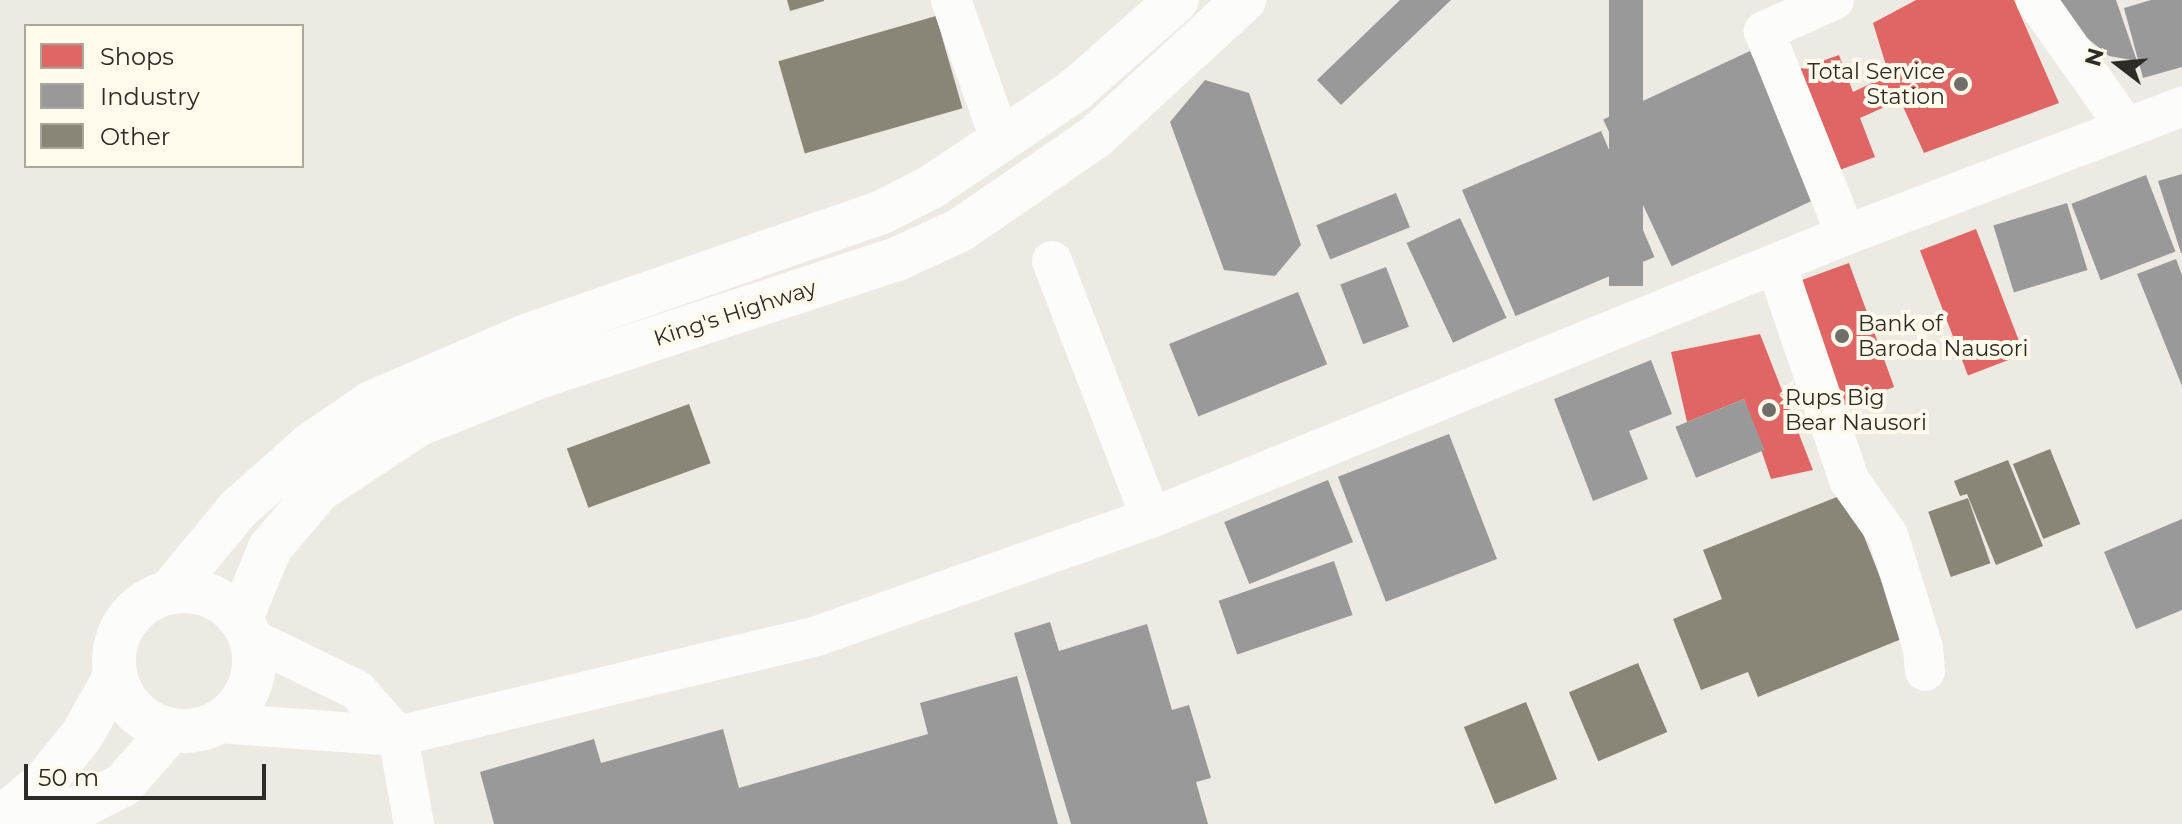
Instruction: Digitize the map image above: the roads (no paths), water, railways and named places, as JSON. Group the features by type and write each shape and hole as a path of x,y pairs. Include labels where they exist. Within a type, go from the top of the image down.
{"highway":[{"path":"0,819 44,782 73,747 115,677 121,629 141,605 170,591 238,509 310,445 371,403 526,336 880,213 1001,142 1074,91 1177,0"},
{"name":"King's Highway","path":"246,629 270,548 319,490 419,424 544,375 897,259 960,230 1094,138 1244,0"},
{"path":"115,677 135,712 171,730 217,723 241,702 253,672 246,629 209,594 170,591"},
{"path":"46,824 123,785 171,730"}],"street":[{"path":"951,0 1001,142"},
{"path":"1834,0 1764,31 1846,235"},
{"path":"2036,0 2125,126"},
{"path":"217,723 398,736 817,636 1151,518 1846,235 2125,126 2182,107"},
{"path":"1052,261 1151,518"},
{"path":"1776,264 1849,480 1888,535 1923,648 1925,671"},
{"path":"246,629 357,690 398,736 414,824"}],"place":[{"name":"Total Service Station","path":"1961,84"},
{"name":"Bank of Baroda Nausori","path":"1842,336"},
{"name":"Rups Big Bear Nausori","path":"1769,410"}]}
